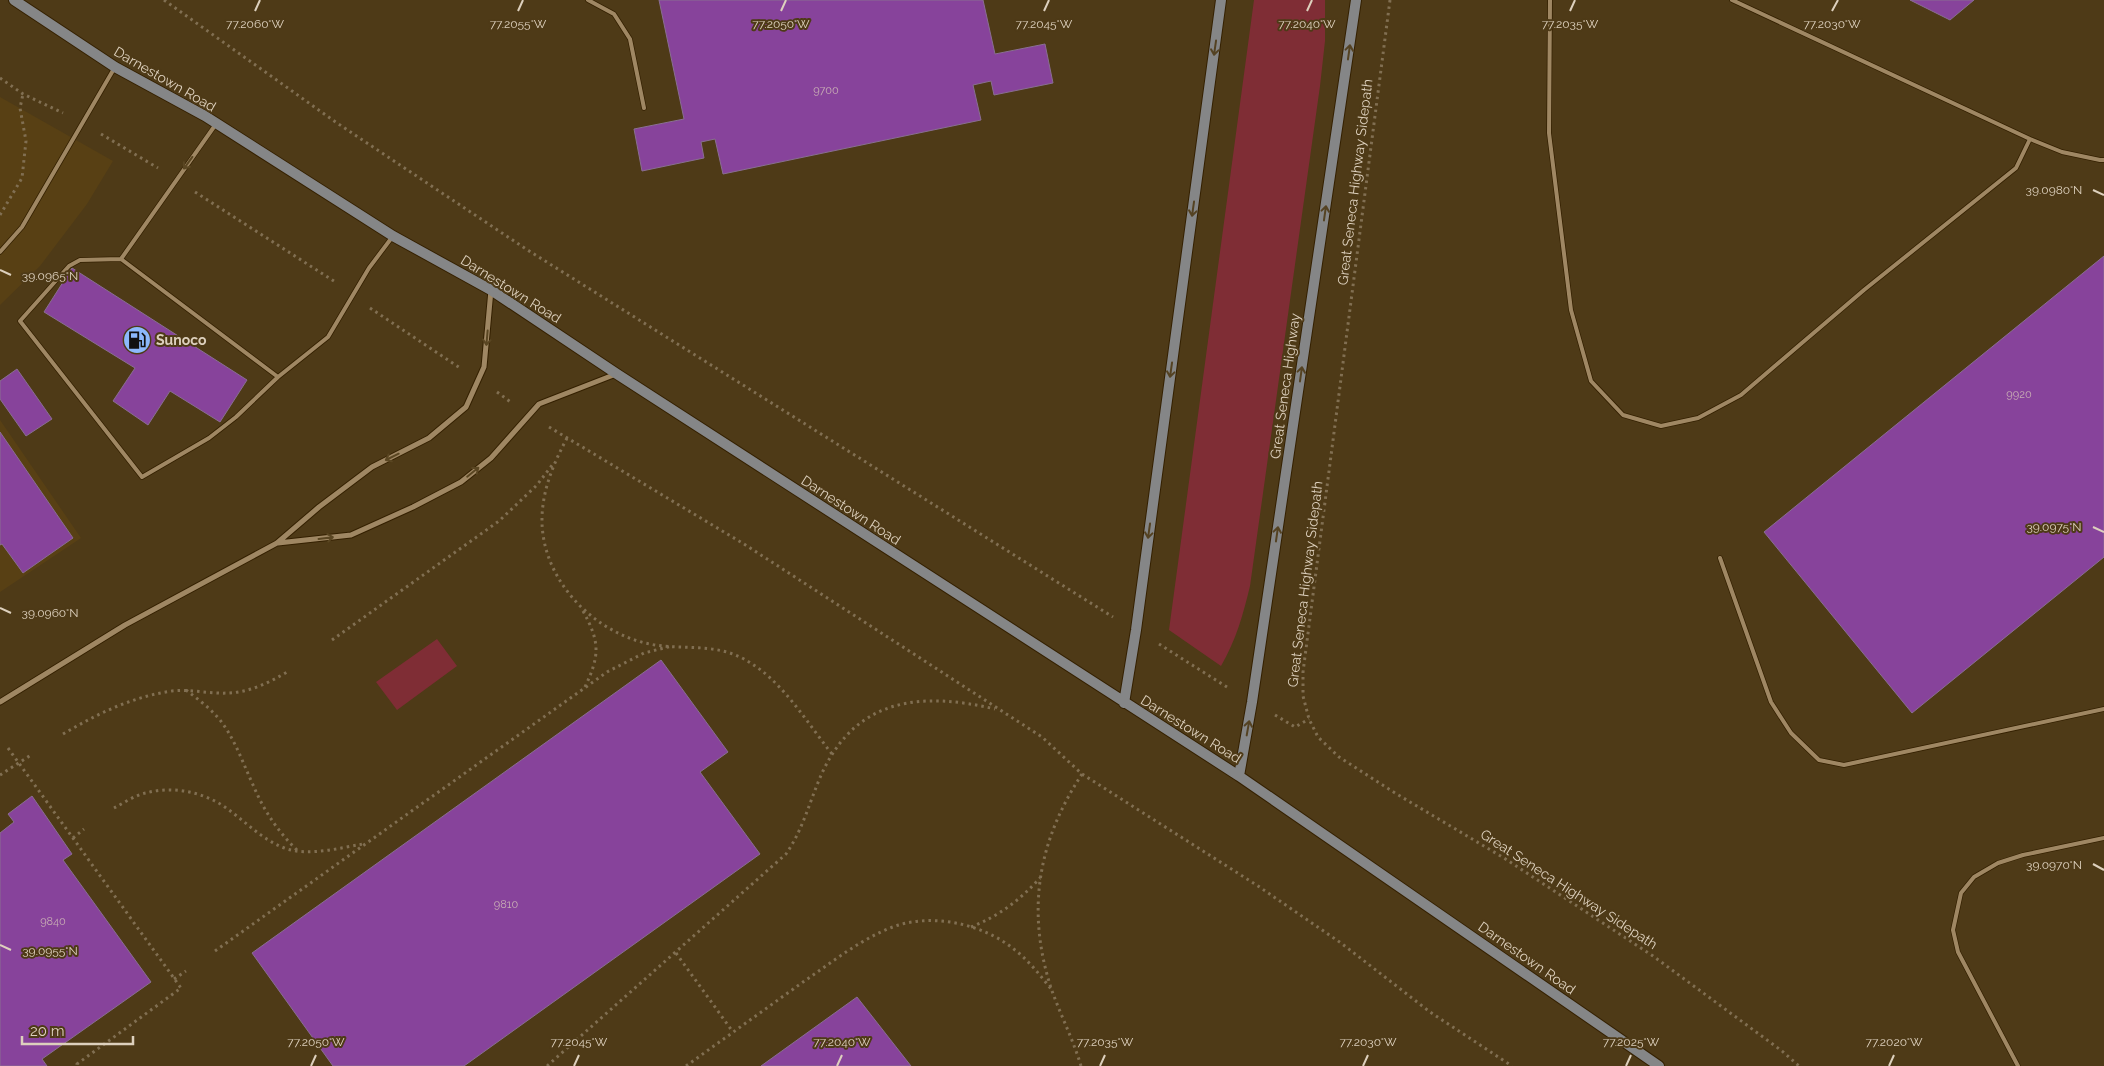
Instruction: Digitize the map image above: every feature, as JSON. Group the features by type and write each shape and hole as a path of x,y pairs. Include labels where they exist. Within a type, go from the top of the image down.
{"main road":[{"name":"Darnestown Road","path":"14,0 115,67 216,124 393,236 491,290 617,374 1239,776 1659,1066"},
{"path":"1124,703 1136,630 1221,0"},
{"name":"Great Seneca Highway","path":"1239,776 1252,702 1356,0"}],"street":[{"path":"0,702 125,625 277,544 319,507 372,467 429,438 466,407 484,367 491,290"},
{"path":"277,544 350,535 413,508 461,482 491,458 539,404 617,374"}],"lane":[{"path":"588,0 614,14 630,39 644,108"},
{"path":"1550,0 1549,133 1571,310 1590,381 1623,414 1661,426 1698,418 1741,395 1864,290 2016,168 2030,139"},
{"path":"1732,0 2030,139 2062,152 2104,160"},
{"path":"0,252 22,227 115,67"},
{"path":"121,258 216,124"},
{"path":"278,377 121,258 80,260 69,266 20,321 142,477 209,438 236,417 278,377 328,337 368,268 393,236"},
{"path":"1720,558 1771,702 1791,733 1819,760 1844,765 2104,709"},
{"path":"2018,1066 1958,952 1954,930 1961,893 1974,877 1998,863 2023,855 2104,838"}],"path":[{"path":"164,0 337,123 526,249 1083,598"},
{"name":"Great Seneca Highway Sidepath","path":"1390,0 1303,672 1303,696 1309,719 1318,737 1340,757 1395,793 1504,858 1653,956 1782,1051 1799,1066"},
{"path":"0,78 23,94 53,108"},
{"path":"0,215 22,178 26,141 20,108 23,94"},
{"path":"113,140 144,160"},
{"path":"198,194 326,276"},
{"path":"378,314 458,367"},
{"path":"493,390 512,403"},
{"path":"548,426 744,544 1042,737 1082,774 1258,886 1341,943 1430,1012 1512,1066"},
{"path":"332,640 499,521 537,485 555,461 567,438"},
{"path":"555,461 542,506 546,547 552,569 594,630 597,654 594,667 584,688"},
{"path":"581,609 603,626 645,643 719,649 740,657 764,671 780,688 832,754"},
{"path":"215,951 584,688 626,661 644,653 672,646"},
{"path":"1172,652 1216,680"},
{"path":"63,734 95,715 132,700 186,690 241,692 271,682 288,671"},
{"path":"186,690 222,723 238,749 261,801 285,838 298,851"},
{"path":"547,1066 786,854 804,825 816,786 832,754 842,739 853,728 868,718 902,703 943,700 965,702 998,710"},
{"path":"1295,727 1309,719"},
{"path":"8,748 181,988 77,1064 78,1066"},
{"path":"0,776 31,754"},
{"path":"1081,1066 1051,989 1038,927 1038,902 1040,878 1052,830 1061,809 1082,774"},
{"path":"114,808 144,793 184,791 200,794 228,809 273,843 298,851 333,849 365,844"},
{"path":"73,838 84,829"},
{"path":"970,927 986,921 1014,904 1040,878"},
{"path":"686,1066 855,946 891,927 910,922 947,922 970,927 995,937 1015,950 1051,989"},
{"path":"676,952 733,1032"},
{"path":"174,979 186,971"}],"shaded area":[{"path":"1254,0 1325,0 1325,41 1250,586 1231,647 1221,666 1169,630"},
{"path":"0,97 113,161 87,204 40,266 0,305"},
{"path":"0,420 81,538 0,592"},
{"path":"437,639 457,666 397,710 376,682"}],"building":[{"path":"659,0 983,0 995,54 1045,44 1053,83 994,95 991,81 973,85 981,120 723,174 715,139 701,142 704,158 642,171 634,129 684,119"},
{"path":"1910,0 1974,0 1950,20"},
{"path":"2104,256 2104,557 1912,713 1764,532"},
{"name":"Sunoco","path":"72,268 247,380 220,422 170,391 148,425 113,401 135,368 44,312"},
{"path":"17,369 52,419 26,436 0,399 0,381"},
{"path":"0,432 73,538 23,573 2,544 0,545"},
{"path":"661,660 728,752 700,772 760,854 464,1066 333,1066 252,953"},
{"path":"32,796 72,854 63,860 151,982 42,1059 47,1066 0,1066 0,833 14,822 8,814"},
{"path":"857,997 911,1066 761,1066"}],"place":[{"name":"Sunoco","path":"137,340"}]}
